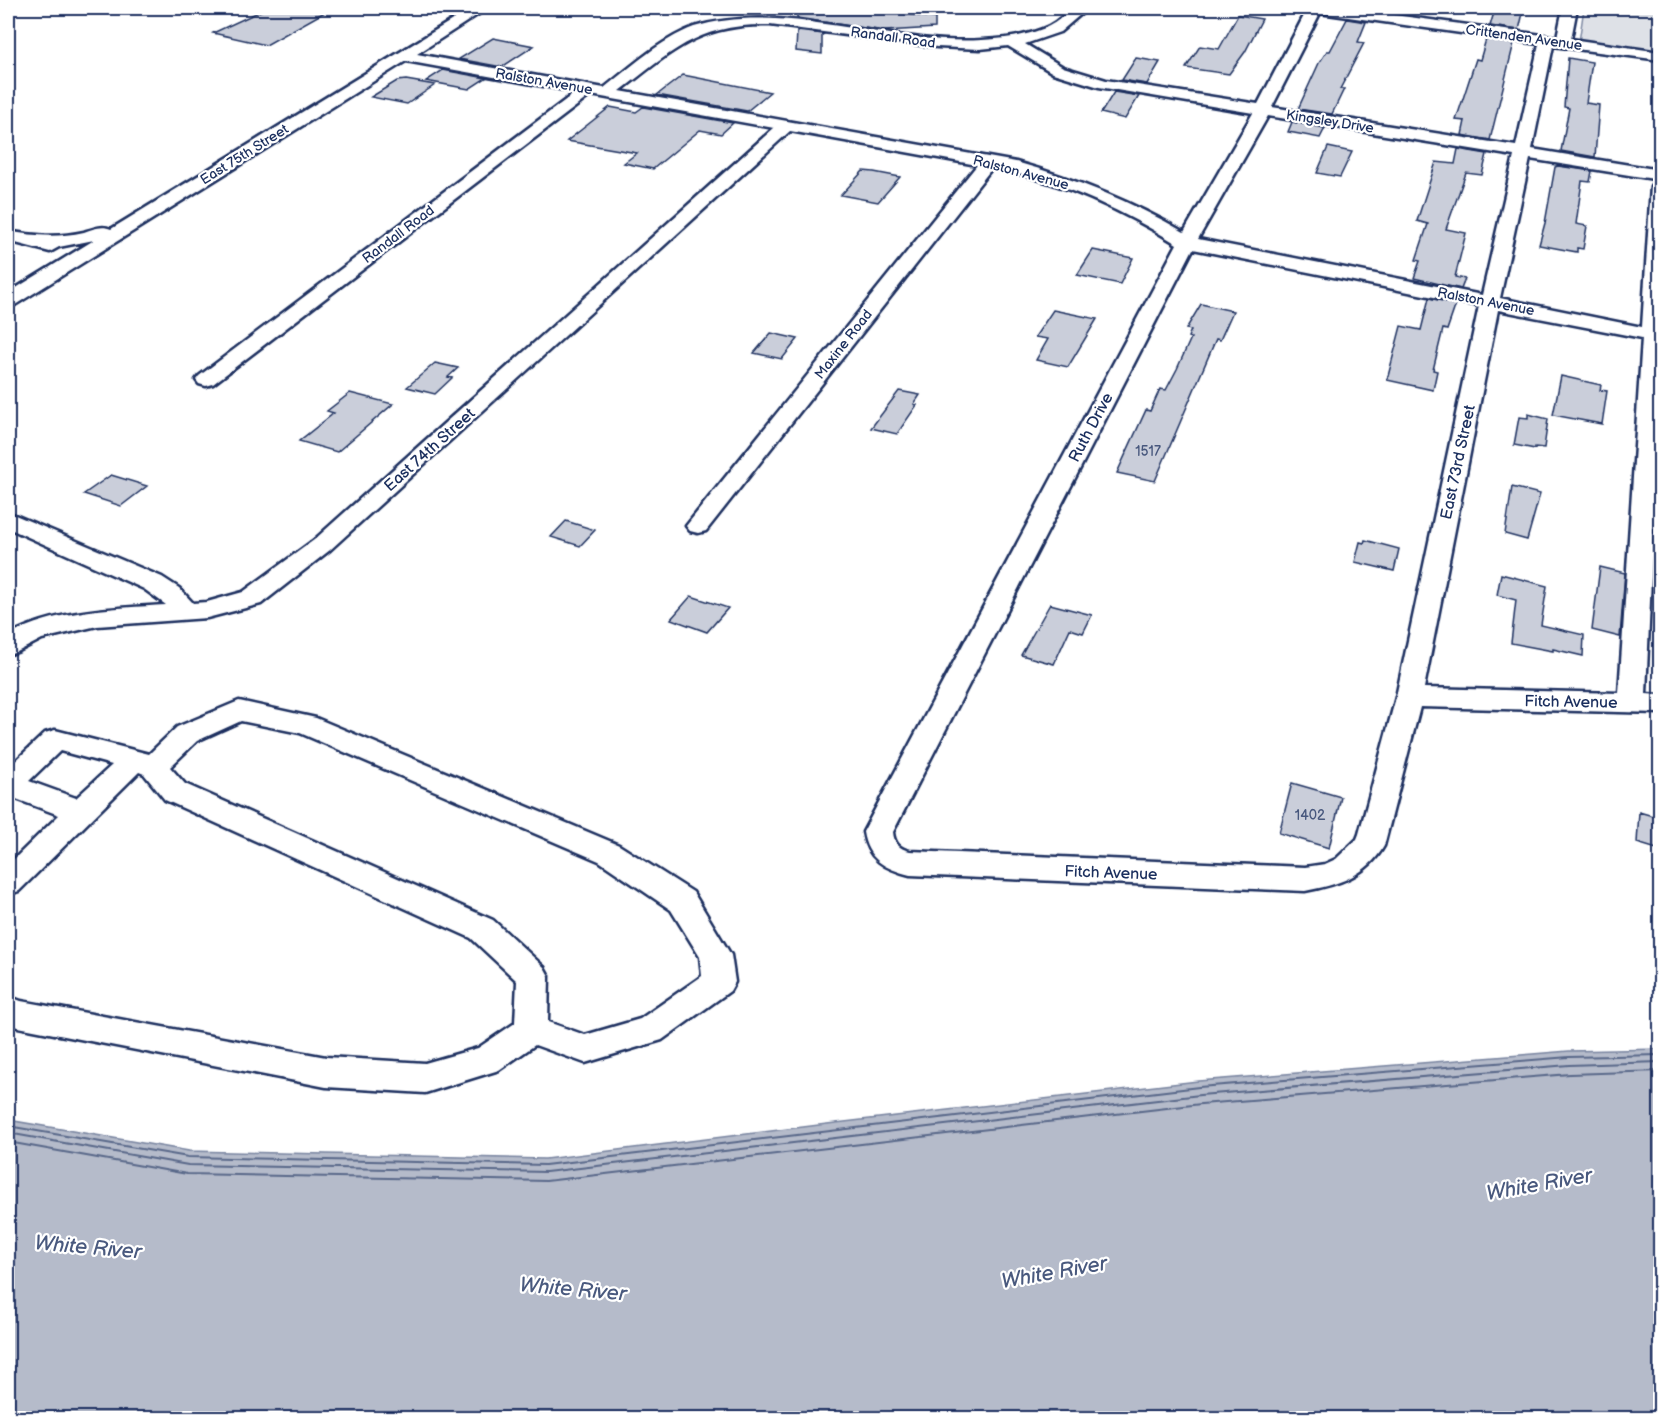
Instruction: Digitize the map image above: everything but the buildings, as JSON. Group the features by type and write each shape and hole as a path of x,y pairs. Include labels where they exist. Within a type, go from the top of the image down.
{"street":[{"name":"East 75th Street","path":"8,301 481,8"},
{"name":"Randall Road","path":"206,380 599,91 690,34 756,14 793,22 940,44 979,44 1009,41 1050,31 1073,18 1081,8"},
{"name":"Crittenden Avenue","path":"1316,8 1660,56"},
{"name":"Ruth Drive","path":"882,850 878,841 878,832 1187,242 1263,110 1316,8"},
{"name":"East 73rd Street","path":"1342,869 1362,854 1369,846 1374,834 1409,697 1522,153 1555,42 1570,8"},
{"name":"Kingsley Drive","path":"1009,41 1049,65 1085,79 1660,175"},
{"name":"Ralston Avenue","path":"404,56 988,162 1046,176 1086,190 1169,230 1187,242 1656,335"},
{"name":"East 74th Street","path":"8,646 34,632 97,618 207,610 252,598 322,545 787,125"},
{"name":"Maxine Road","path":"698,526 988,162"},
{"path":"1632,703 1656,335 1660,186"},
{"path":"34,242 83,238 119,227 146,214"},
{"path":"8,236 82,254"},
{"path":"8,519 153,583 170,594 187,611"},
{"name":"Fitch Avenue","path":"1409,697 1660,704"},
{"path":"14,868 81,811 187,734 239,711 306,725 609,853 682,901 715,955 719,982 650,1030 585,1049 531,1030"},
{"path":"81,811 8,785 55,740 144,764 175,792 482,929 533,976 531,1030"},
{"name":"Fitch Avenue","path":"882,850 892,858 910,863 1113,872 1305,879 1322,878 1342,869"},
{"path":"8,1010 16,1014 326,1072 425,1078 487,1060 531,1030"}],"shaded area":[{"path":"1584,8 1660,8 1660,53 1579,42"}],"water":[{"name":"White River","path":"1660,1049 1660,1414 1653,1418 8,1418 8,1120 189,1151 545,1159 1198,1081 1569,1051"}]}
